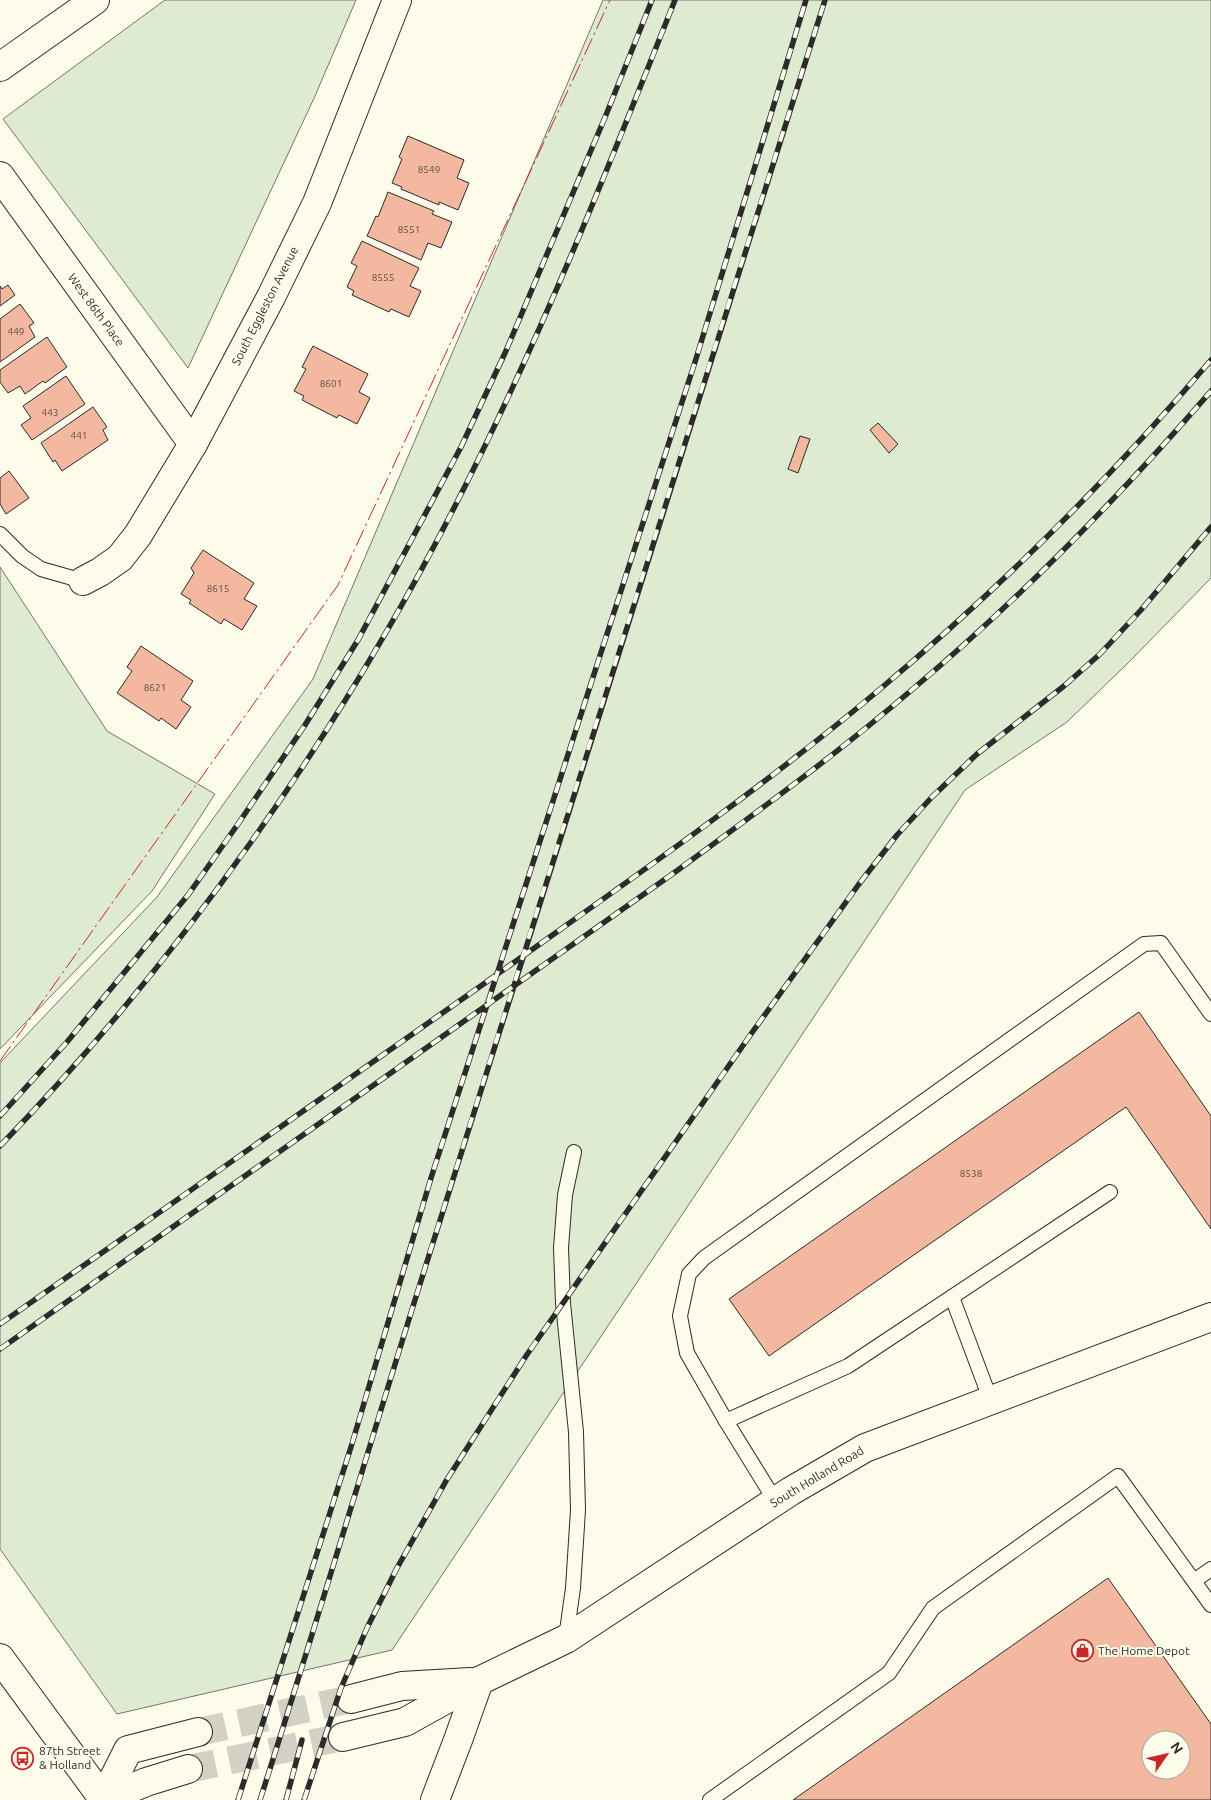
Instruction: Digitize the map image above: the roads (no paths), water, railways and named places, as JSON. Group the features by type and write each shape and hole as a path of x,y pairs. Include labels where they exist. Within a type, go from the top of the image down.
{"main road":[{"name":"South Eggleston Avenue","path":"83,581 120,558 138,535 193,444 271,297 317,203 397,0"},
{"path":"0,66 93,1"},
{"name":"West 86th Place","path":"0,176 193,444"},
{"name":"South Holland Road","path":"343,1737 405,1722 479,1681 566,1639 790,1491 865,1448 1211,1317"},
{"path":"0,1658 103,1800"},
{"path":"434,1800 479,1681"},
{"name":"South Holland Road","path":"351,1699 402,1686 479,1681"},
{"path":"103,1800 128,1750 198,1732"},
{"path":"103,1800 146,1782 188,1769"}],"lane":[{"path":"0,534 22,556 41,570 83,581"},
{"path":"776,1502 687,1353 680,1316 689,1274 704,1258 1144,944 1161,943 1211,1014"},
{"path":"566,1639 573,1588 578,1510 576,1432 563,1303 561,1248 565,1195 574,1152"},
{"path":"726,1421 848,1366 1110,1192"},
{"path":"952,1297 991,1401"},
{"path":"710,1800 889,1673 933,1608 1118,1476 1211,1605"},
{"path":"1194,1581 1211,1569"}],"tunnel":[{"path":"198,1732 351,1699"},
{"path":"188,1769 343,1737"}],"railway":[{"path":"0,1116 67,1042 188,895 305,725 358,640 461,447 505,353 606,115 652,0"},
{"path":"0,1146 66,1075 192,923 251,842 307,760 360,677 409,592 455,506 515,382 598,192 675,0"},
{"path":"238,1800 351,1447 431,1178 695,362 806,0"},
{"path":"260,1800 470,1124 825,0"},
{"path":"0,1324 635,876 734,804 832,729 924,652 1010,573 1133,448 1211,360"},
{"path":"0,1349 671,875 855,737 993,619 1105,508 1211,391"},
{"path":"304,1800 341,1688 367,1628 397,1568 446,1481 526,1356 751,1034 859,884 897,835 932,797 977,754 1064,686 1100,654 1141,610 1211,527"},
{"path":"286,1800 302,1740"}],"place":[{"name":"The Home Depot","path":"1082,1651"},
{"name":"87th Street & Holland","path":"23,1758"}]}
